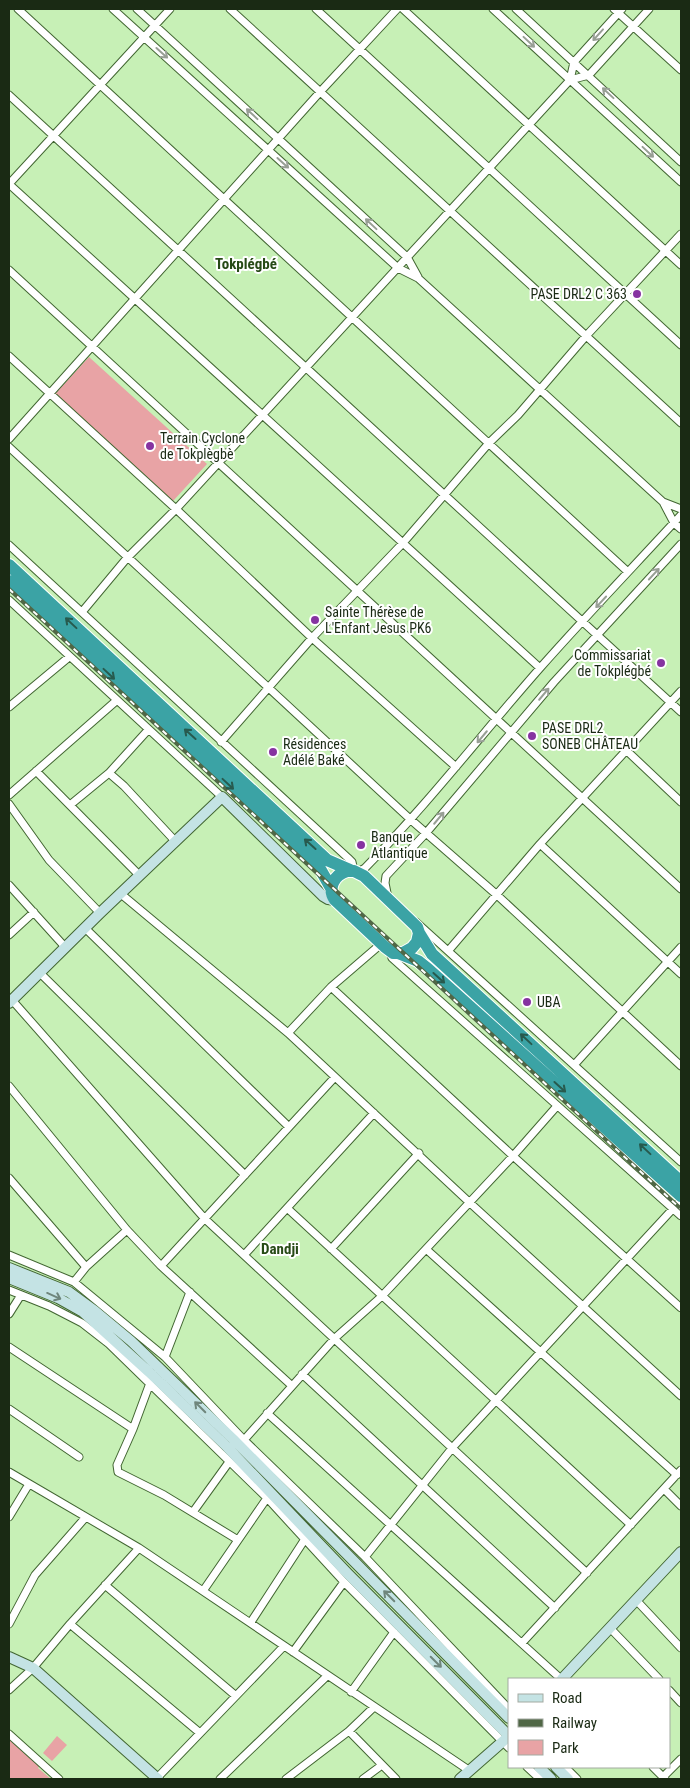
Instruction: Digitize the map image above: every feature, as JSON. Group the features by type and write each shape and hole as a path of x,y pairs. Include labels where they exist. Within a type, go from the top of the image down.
{"highway":[{"path":"9,565 327,860 354,871 388,898 417,927 432,954 681,1182"},
{"path":"9,581 312,862 323,873 333,894 389,949 418,960 428,968 681,1196"},
{"path":"333,894 332,884 338,875 354,871"},
{"path":"389,949 408,951 417,942 419,933"}],"street":[{"path":"18,9 628,572"},
{"path":"113,9 398,268 418,278 662,502 674,523 681,529"},
{"path":"137,9 407,258 418,278"},
{"path":"170,9 9,184 540,668"},
{"path":"230,9 681,423"},
{"path":"316,9 681,345"},
{"path":"9,439 278,138 397,9"},
{"path":"403,9 681,266"},
{"path":"493,9 681,182"},
{"path":"516,9 681,162"},
{"path":"570,80 589,75 650,9"},
{"path":"82,612 127,558 219,463 570,80 574,62 618,10 681,70"},
{"path":"9,95 681,712"},
{"path":"221,742 312,638 402,544 489,443 518,415 586,336 681,234"},
{"path":"9,270 681,889"},
{"path":"9,356 176,509 312,638 456,767"},
{"path":"9,447 410,819 497,895 681,1066"},
{"path":"662,502 681,509"},
{"path":"9,545 348,858 352,862 354,871 370,863 456,767 540,668 681,515"},
{"path":"388,898 385,884 386,876 426,833 554,682 681,544"},
{"path":"9,600 222,798 323,896 328,899 333,894"},
{"path":"9,707 69,656"},
{"path":"449,950 540,844 681,691"},
{"path":"9,795 116,701"},
{"path":"70,805 109,773 148,730"},
{"path":"626,750 681,802"},
{"path":"36,771 140,876"},
{"path":"109,773 124,786 176,842"},
{"path":"222,798 10,1001 205,1219 587,1573"},
{"path":"9,804 48,860 100,913"},
{"path":"540,844 681,974"},
{"path":"9,885 65,947"},
{"path":"121,894 288,1033 681,1396"},
{"path":"9,935 34,912"},
{"path":"411,920 417,922 428,931 681,1162"},
{"path":"85,928 289,1127"},
{"path":"575,1064 681,948"},
{"path":"288,1033 332,987 389,949 392,958 681,1216"},
{"path":"39,972 245,1175"},
{"path":"332,987 513,1156 628,1258 681,1308"},
{"path":"161,1266 336,1077"},
{"path":"9,1086 127,1230 161,1266 292,1385"},
{"path":"244,1440 335,1338 382,1296 513,1156 557,1106"},
{"path":"244,1254 374,1112"},
{"path":"331,1249 418,1153"},
{"path":"9,1178 86,1267"},
{"path":"365,1557 452,1447 681,1200"},
{"path":"287,1208 631,1525"},
{"path":"74,1282 86,1267 127,1230"},
{"path":"426,1249 679,1473 522,1643"},
{"path":"9,1255 74,1282 165,1357 244,1440 365,1557 508,1709"},
{"path":"9,1268 69,1292 143,1351 254,1460 508,1717"},
{"path":"9,1278 58,1298 83,1312 149,1372 227,1447 508,1740"},
{"path":"9,1290 82,1323 109,1344 266,1498 344,1582 394,1632 508,1740"},
{"path":"165,1357 190,1292"},
{"path":"9,1314 21,1294"},
{"path":"9,1347 133,1429"},
{"path":"302,1374 555,1608"},
{"path":"150,1383 117,1465 118,1472 194,1512 238,1540"},
{"path":"9,1409 78,1457"},
{"path":"267,1413 560,1678"},
{"path":"194,1512 229,1462"},
{"path":"9,1472 139,1548 470,1771"},
{"path":"9,1517 29,1484"},
{"path":"664,1489 681,1506"},
{"path":"203,1591 266,1498"},
{"path":"9,1624 34,1575 85,1518"},
{"path":"251,1622 305,1539"},
{"path":"9,1690 33,1668 139,1548"},
{"path":"562,1678 680,1557"},
{"path":"293,1652 344,1582"},
{"path":"105,1585 236,1696"},
{"path":"636,1600 681,1648"},
{"path":"70,1624 200,1733"},
{"path":"610,1628 658,1678"},
{"path":"351,1692 394,1632"},
{"path":"9,1657 33,1668 158,1779 284,1646"},
{"path":"220,1779 327,1676"},
{"path":"670,1691 681,1703"},
{"path":"286,1779 349,1731 374,1707"},
{"path":"349,1731 396,1779"},
{"path":"9,1734 59,1779"},
{"path":"460,1779 508,1740"},
{"path":"654,1768 665,1778 681,1759"},
{"path":"363,1779 382,1765"},
{"path":"528,1768 540,1779"},
{"path":"540,1768 551,1779"},
{"path":"557,1768 568,1779"},
{"path":"566,1768 577,1779"}],"green space":[{"name":"Terrain Cyclone de Tokplègbè","path":"89,357 207,464 173,501 55,394"},
{"path":"57,1736 67,1745 52,1761 43,1753"},
{"path":"9,1739 40,1765 38,1768 51,1779 9,1779"}],"railway":[{"path":"9,589 681,1209"}],"place":[{"name":"PASE DRL2 C 363","path":"637,294"},
{"name":"Terrain Cyclone de Tokplègbè","path":"150,446"},
{"name":"Sainte Thérèse de L'Enfant Jesus PK6","path":"315,620"},
{"name":"Commissariat de Tokplégbé","path":"661,663"},
{"name":"PASE DRL2 SONEB CHÂTEAU","path":"532,736"},
{"name":"Résidences Adélé Baké","path":"273,752"},
{"name":"Banque Atlantique","path":"361,845"},
{"name":"UBA","path":"527,1002"}],"district":[{"name":"Tokplégbé","path":"246,264"},
{"name":"Dandji","path":"280,1249"}]}
